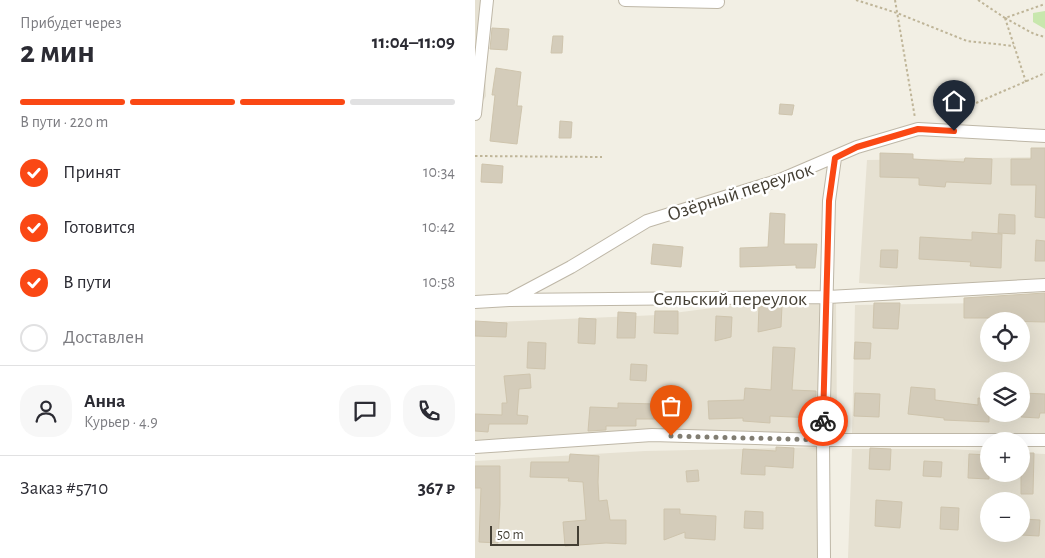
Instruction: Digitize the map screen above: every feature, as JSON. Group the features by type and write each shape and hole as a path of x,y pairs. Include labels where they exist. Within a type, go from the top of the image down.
{"street":[{"path":"475,114 487,0"},
{"path":"625,0 718,2"},
{"name":"Озёрный переулок","path":"509,300 571,267 647,221 780,180 857,147 918,129 1045,136"},
{"path":"824,558 823,440 829,201 835,158"},
{"name":"Сельский переулок","path":"475,302 509,300 828,297 1045,285"},
{"path":"475,447 652,435 823,440 1045,440"}],"path":[{"path":"856,0 897,13 967,41 1014,46"},
{"path":"895,0 918,129"},
{"path":"978,0 1005,18 1034,34 1045,37"},
{"path":"1005,18 1045,4"},
{"path":"1005,18 1026,82"},
{"path":"943,118 1045,73"},
{"path":"475,156 602,157"}],"shaded area":[{"path":"475,0 483,0 486,96 475,114"},
{"path":"1045,157 1045,285 963,290 859,283 867,160"},
{"path":"836,300 837,428 813,436 475,445 475,323 658,315 759,302"},
{"path":"1045,302 1045,436 1030,436 1030,432 980,432 980,435 852,433 855,305"},
{"path":"830,447 826,558 475,558 475,461 645,451"},
{"path":"852,449 980,451 980,482 1030,482 1030,453 1045,454 1045,558 848,558"}],"green space":[{"path":"1045,11 1045,29 1033,22 1033,13"}],"building":[{"path":"492,28 509,29 507,50 490,49"},
{"path":"553,36 563,36 562,53 551,53"},
{"path":"496,68 521,72 517,106 522,106 517,144 490,141 495,95 492,95"},
{"path":"780,104 794,105 792,115 779,114"},
{"path":"560,121 572,122 571,138 559,138"},
{"path":"1031,148 1045,148 1045,218 1035,217 1036,185 1011,185 1011,159 1031,159"},
{"path":"880,153 913,154 913,159 964,162 965,158 992,159 991,184 946,182 945,187 919,185 919,178 880,177"},
{"path":"482,164 503,166 502,183 481,182"},
{"path":"770,213 785,214 784,244 817,244 815,268 796,268 796,265 740,267 740,248 768,247"},
{"path":"999,214 1015,215 1015,234 998,233"},
{"path":"972,232 1002,234 1001,268 970,266 971,262 919,259 920,237 972,240"},
{"path":"1036,240 1045,241 1045,261 1035,261"},
{"path":"653,244 683,247 681,267 651,264"},
{"path":"881,250 898,250 897,268 880,267"},
{"path":"1045,293 1045,322 1030,322 1030,312 980,312 980,318 964,318 964,298"},
{"path":"874,303 900,303 898,329 873,328"},
{"path":"759,306 782,306 781,327 758,332"},
{"path":"655,311 678,311 678,334 654,333"},
{"path":"618,312 636,313 635,338 617,338"},
{"path":"716,316 732,317 731,337 715,341"},
{"path":"579,318 596,319 595,344 578,343"},
{"path":"475,321 507,323 506,337 475,336"},
{"path":"528,342 546,343 545,369 527,368"},
{"path":"855,342 871,343 870,359 854,359"},
{"path":"773,347 795,348 792,390 816,391 815,418 770,416 770,423 743,421 743,418 709,419 708,401 744,400 745,388 771,390"},
{"path":"631,364 647,365 646,381 630,380"},
{"path":"530,374 531,388 519,389 517,415 528,416 527,424 489,424 488,432 475,431 475,414 502,415 502,403 507,403 504,376"},
{"path":"911,387 935,389 935,400 978,405 978,398 980,398 980,422 944,420 944,418 908,414"},
{"path":"855,393 880,394 879,417 854,416"},
{"path":"1030,393 1045,394 1045,413 1040,413 1039,418 1030,418"},
{"path":"618,403 657,404 657,419 636,419 636,426 606,426 606,430 588,431 590,407 618,408"},
{"path":"776,447 794,448 793,468 765,466 765,475 741,474 743,449 776,451"},
{"path":"870,448 891,449 890,470 869,469"},
{"path":"1030,453 1034,453 1033,494 1021,492 1021,482 1030,482"},
{"path":"570,454 599,456 599,501 607,500 610,520 626,520 626,544 606,543 565,546 563,522 586,520 583,482 568,481 569,478 530,477 531,462 569,462"},
{"path":"969,454 980,455 980,479 968,478"},
{"path":"924,461 942,462 941,477 923,476"},
{"path":"475,466 500,466 498,543 479,542 481,488 475,488"},
{"path":"698,470 699,481 687,482 686,471"},
{"path":"876,500 902,502 900,528 875,526"},
{"path":"941,507 959,508 958,530 940,529"},
{"path":"664,509 680,509 680,514 716,516 715,540 685,538 685,532 664,540"},
{"path":"745,511 763,512 763,529 744,528"},
{"path":"1030,519 1040,520 1039,536 1030,536"}],"way so far":[{"path":"671,436 823,440 823,421"}],"route":[{"path":"823,421 828,297 829,201 835,158 857,147 918,129 954,131"}]}
